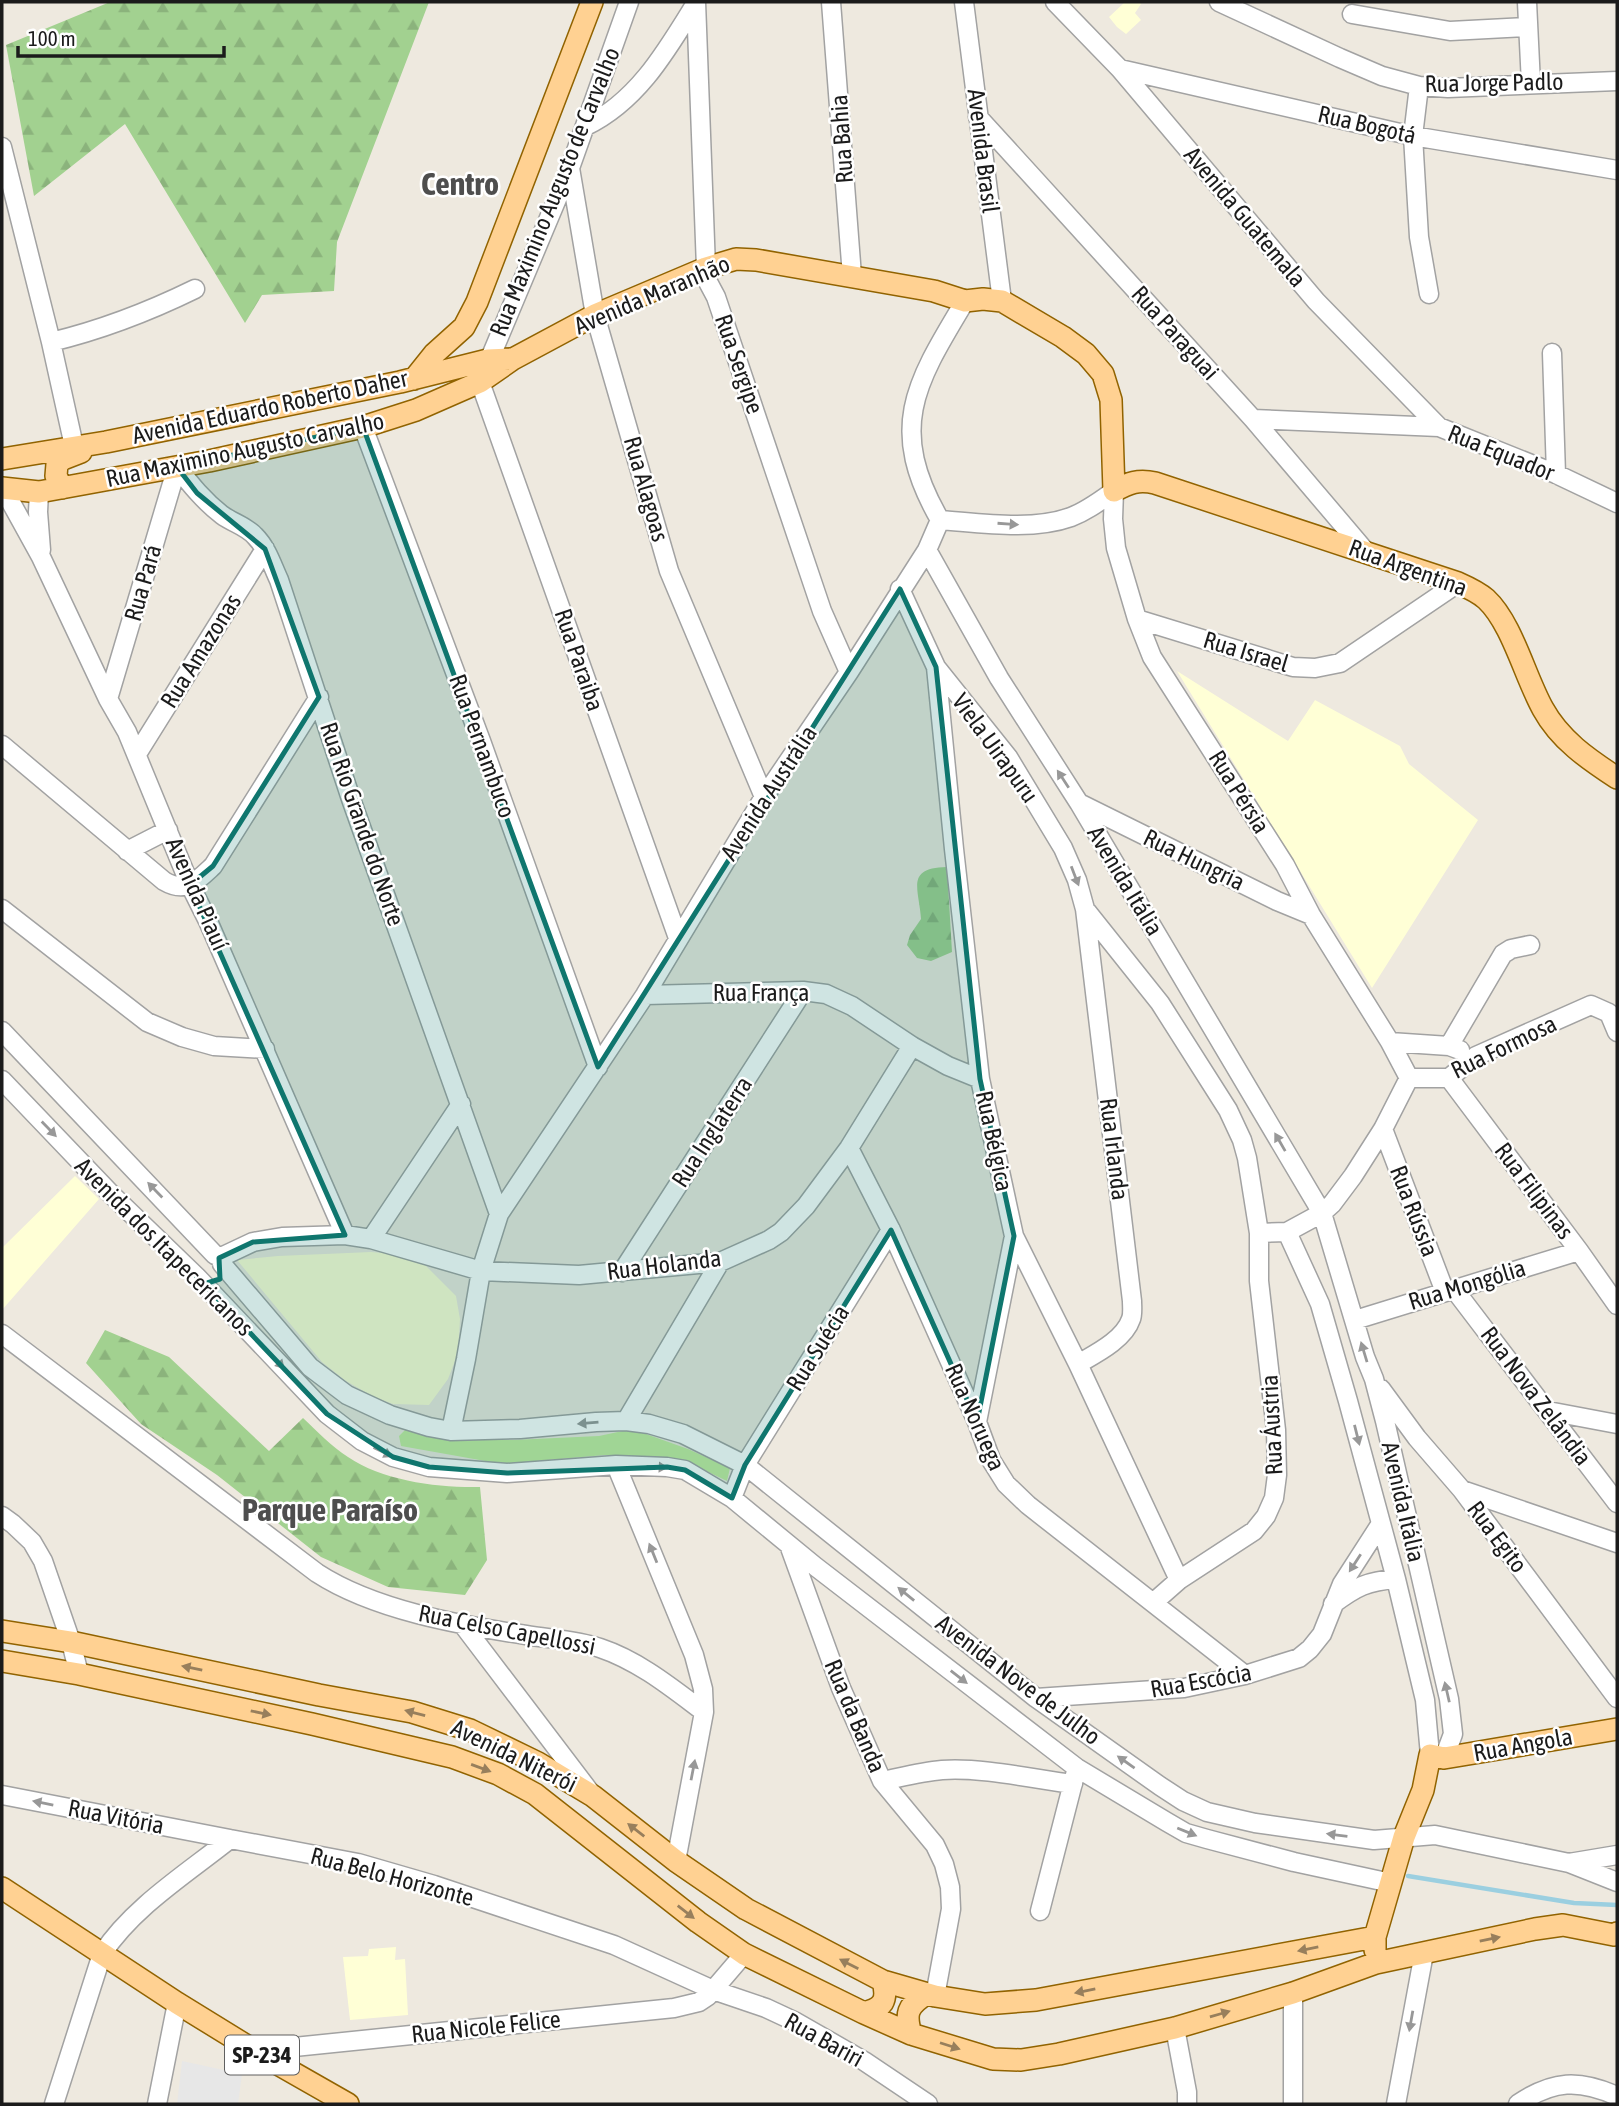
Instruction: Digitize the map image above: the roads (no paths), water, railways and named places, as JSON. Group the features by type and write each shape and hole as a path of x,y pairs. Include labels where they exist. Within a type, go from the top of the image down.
{"main road":[{"name":"Avenida Eduardo Roberto Daher","path":"6,472 74,446 106,442 407,380 464,327 488,274 592,2"},
{"name":"Avenida Maranhão","path":"480,382 513,359 595,315 706,268 736,259 934,291 965,301 1002,301"},
{"path":"1002,301 1063,337 1086,354 1103,374 1111,400 1114,491"},
{"path":"464,327 460,346 446,372 411,412 406,398 407,380 446,372 488,360 513,359"},
{"name":"Rua Maximino Augusto Carvalho","path":"6,472 39,492 177,467 363,427 411,412 480,382"},
{"path":"62,488 56,476 57,464 63,459 106,442"},
{"path":"6,472 35,463 39,474 39,492"},
{"name":"Rua Argentina","path":"1114,491 1130,482 1141,480 1155,484 1458,583 1485,598 1498,614 1542,709 1557,730 1587,759 1617,778"},
{"name":"Avenida Niterói","path":"2,1631 71,1642 318,1695 412,1712 470,1730 538,1763 593,1796 676,1861 746,1909 883,1982 930,1995 985,2004 1036,2000 1375,1937"},
{"name":"Avenida Niterói","path":"2,1661 79,1674 312,1724 452,1757 498,1774 535,1794 698,1922 744,1954 864,2014 911,2034 993,2059 1021,2060 1059,2054 1175,2028 1293,1993 1376,1963 1535,1929 1563,1926 1616,1935"},
{"path":"312,1724 318,1695"},
{"name":"Rua Angola","path":"1437,1757 1617,1729"},
{"name":"Avenida Itália","path":"1376,1963 1375,1937 1404,1837 1437,1757"},
{"name":"SP-234","path":"2,1888 177,2003 348,2104"},
{"path":"864,2014 883,2004 886,1993 883,1982"},
{"path":"911,2034 907,2021 908,2011 915,2001 930,1995"}],"street":[{"name":"Rua Maximino Augusto de Carvalho","path":"480,382 570,168 628,2"},
{"path":"586,126 618,107 641,85 671,44 696,2"},
{"name":"Rua Sergipe","path":"696,2 708,282 716,297 822,611 849,672"},
{"name":"Rua Bahia","path":"831,2 852,276"},
{"name":"Avenida Brasil","path":"964,2 1002,301"},
{"name":"Avenida Guatemala","path":"1055,2 1120,69 1316,301 1439,427"},
{"name":"Rua Jorge Padlo","path":"1219,2 1350,63 1382,76 1419,86 1448,88 1617,81"},
{"path":"1527,2 1531,84"},
{"path":"1352,14 1450,31 1528,27"},
{"name":"Rua Bogotá","path":"1120,69 1413,136 1617,170"},
{"path":"1419,86 1413,136 1419,237 1429,294"},
{"name":"Rua Paraguai","path":"978,117 1253,419 1367,553"},
{"path":"2,147 74,446"},
{"name":"Rua Alagoas","path":"570,168 595,315 669,571 764,797"},
{"path":"51,342 120,322 195,289"},
{"path":"965,301 922,377 911,427 912,451 919,476 940,520 1022,525 1046,522 1070,517 1092,507 1114,491"},
{"path":"1552,353 1556,474"},
{"name":"Rua Paraiba","path":"480,382 678,938"},
{"name":"Rua Equador","path":"1253,419 1439,427 1556,474 1617,503"},
{"name":"Rua Pernambuco","path":"363,427 481,741 597,1067"},
{"name":"Rua Rio Grande do Norte","path":"177,467 197,494 225,517 242,525 255,536 265,549 279,580 351,799 499,1214"},
{"name":"Rua Pará","path":"108,699 177,467"},
{"name":"Avenida Piauí","path":"6,472 8,511 41,557 137,754 190,885 265,1049 345,1235"},
{"name":"Rua Pérsia","path":"1114,491 1116,548 1137,619 1152,657 1286,865 1311,915 1390,1042 1409,1078"},
{"name":"Avenida Piauí","path":"39,492 37,512 41,557"},
{"name":"Avenida Austrália","path":"451,1431 481,1271 499,1214 645,995 764,797 927,550 940,520"},
{"name":"Rua Amazonas","path":"137,754 265,549"},
{"name":"Avenida Itália","path":"927,550 999,678 1079,803 1322,1213 1374,1379 1449,1699 1453,1734 1437,1757"},
{"name":"Rua Israel","path":"1137,619 1293,667 1315,668 1340,663 1458,583"},
{"name":"Viela Uirapuru","path":"900,589 936,667 1008,757 1063,848 1077,880 1085,909"},
{"name":"Rua Bélgica","path":"936,667 980,1079 1014,1236 1078,1364 1179,1580"},
{"path":"2,745 164,881 174,887 190,885 213,866 319,696"},
{"path":"943,732 971,711"},
{"name":"Rua Hungria","path":"1079,803 1277,901 1311,915"},
{"path":"127,851 168,830"},
{"path":"2,909 148,1021 182,1037 214,1046 265,1049"},
{"name":"Avenida Itália","path":"1085,909 1160,1003 1218,1092 1236,1126 1247,1157 1259,1233"},
{"name":"Rua Irlanda","path":"1078,1364 1118,1338 1131,1320 1132,1301 1085,909"},
{"path":"1449,1046 1503,954 1511,949 1530,945"},
{"path":"1094,979 1120,955"},
{"name":"Rua França","path":"645,995 803,991 826,994 852,1006 912,1046 948,1066 980,1079"},
{"name":"Rua Inglaterra","path":"622,1272 803,991"},
{"name":"Rua Formosa","path":"1409,1078 1449,1077 1476,1056 1591,1006 1609,1013 1617,1032"},
{"name":"Avenida dos Itapecericanos","path":"2,1031 219,1259 310,1367 347,1395 390,1415 451,1431"},
{"path":"1390,1042 1449,1046 1476,1056"},
{"name":"Rua Holanda","path":"197,1277 193,1269 195,1260 206,1253 219,1259 253,1241 282,1237 345,1235 371,1238 481,1271 579,1275 720,1262 782,1232 806,1206 849,1148 912,1046"},
{"name":"Rua Filipinas","path":"1449,1077 1617,1305"},
{"path":"1259,1233 1287,1232 1322,1213 1332,1204 1383,1129 1409,1078"},
{"name":"Avenida dos Itapecericanos","path":"2,1080 112,1195 197,1277 327,1414"},
{"path":"371,1238 461,1104"},
{"name":"Rua Rússia","path":"1383,1129 1450,1291"},
{"name":"Rua Noruega","path":"849,1148 891,1230 991,1460 1002,1478 1016,1494 1245,1675"},
{"name":"Rua Suécia","path":"732,1498 745,1465 891,1230"},
{"name":"Avenida Itália","path":"1287,1232 1320,1304 1348,1401 1396,1579 1437,1757"},
{"name":"Rua Áustria","path":"1154,1602 1179,1580 1254,1531 1266,1516 1274,1498 1278,1475 1276,1430 1259,1281 1259,1233"},
{"path":"977,1423 1014,1236"},
{"name":"Rua Mongólia","path":"1355,1320 1579,1251"},
{"path":"626,1422 720,1262"},
{"name":"Rua Nova Zelândia","path":"1450,1291 1548,1411 1617,1503"},
{"name":"Rua Celso Capellossi","path":"2,1334 336,1586 367,1599 463,1625 597,1647 626,1658 664,1682 704,1713"},
{"name":"Rua Egito","path":"1374,1379 1417,1438 1462,1490 1617,1698"},
{"path":"1548,1411 1617,1424"},
{"name":"Avenida Nove de Julho","path":"327,1414 362,1441 393,1457 429,1467 507,1473 616,1465 667,1467 685,1471 732,1498 1075,1776 1185,1833 1294,1862 1391,1883"},
{"name":"Avenida Nove de Julho","path":"451,1431 483,1432 626,1422 649,1424 683,1434 745,1465 1036,1698 1160,1786 1207,1812 1255,1823 1374,1840 1435,1836 1569,1863 1617,1882"},
{"path":"616,1465 697,1663 703,1689 704,1713 676,1861"},
{"path":"1462,1490 1617,1543"},
{"path":"2,1516 32,1542 43,1561 79,1674"},
{"name":"Rua Escócia","path":"1036,1698 1173,1689 1245,1675 1299,1658 1322,1634 1342,1584 1380,1525"},
{"name":"Rua da Banda","path":"789,1545 841,1688 882,1782 935,1845 944,1864 950,1887 951,1909 930,1995"},
{"path":"1333,1604 1362,1584 1396,1579"},
{"path":"463,1625 593,1796"},
{"path":"882,1782 915,1773 944,1770 1075,1776 1040,1911"},
{"name":"Rua Vitória","path":"2,1795 230,1839"},
{"path":"54,2104 102,1954 114,1935 130,1919 230,1839"},
{"name":"Rua Belo Horizonte","path":"230,1839 358,1863 434,1885 614,1945 713,1990"},
{"path":"1569,1863 1617,1855"},
{"path":"1396,2104 1424,1953"},
{"path":"713,1990 744,1954"},
{"name":"Rua Nicole Felice","path":"255,2051 674,2008 699,2002 713,1990"},
{"name":"Rua Bariri","path":"713,1990 766,2008 812,2030 929,2104"},
{"path":"1293,1993 1293,2104"},
{"path":"157,2104 177,2003"},
{"path":"1175,2028 1187,2104"},
{"path":"1518,2104 1543,2090 1562,2084 1584,2084 1617,2096"}],"waterway":[{"path":"1408,1876 1574,1903 1617,1905"}],"district":[{"name":"Centro","path":"460,184"},
{"name":"Parque Paraíso","path":"330,1510"}]}
